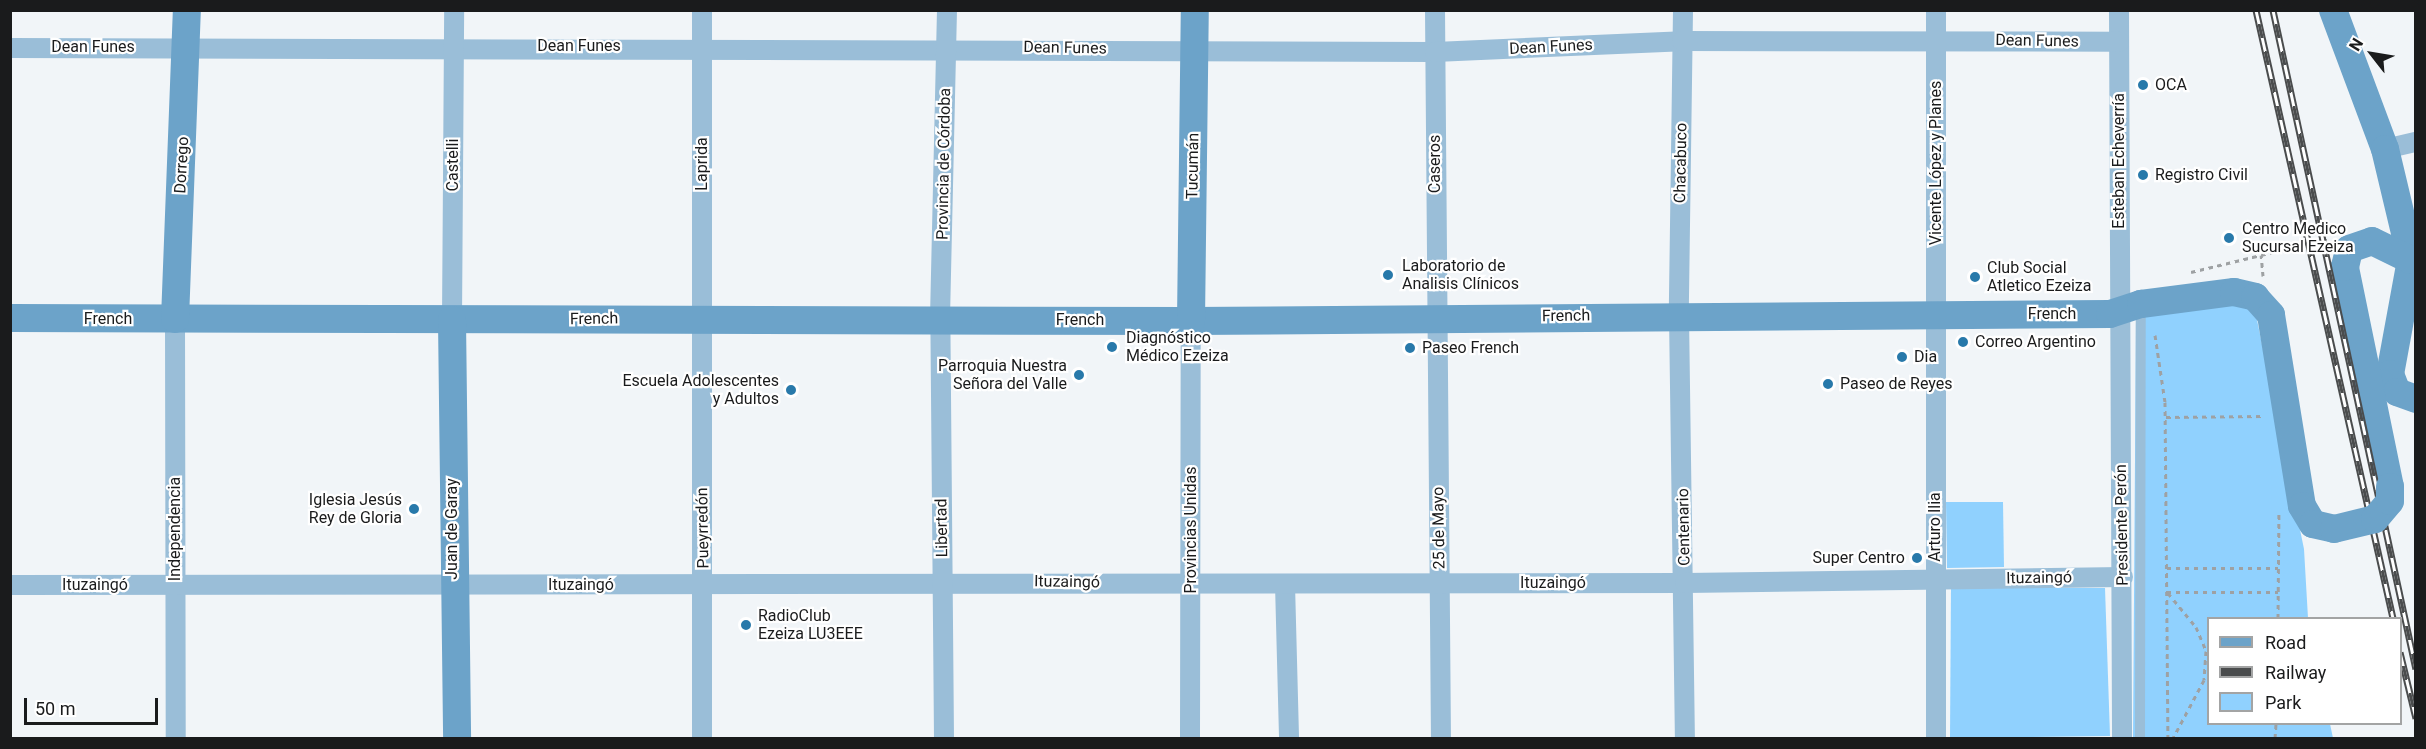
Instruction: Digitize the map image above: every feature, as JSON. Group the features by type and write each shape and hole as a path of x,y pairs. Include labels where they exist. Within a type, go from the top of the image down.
{"street":[{"name":"Dorrego","path":"175,319 187,10"},
{"name":"Castelli","path":"452,320 454,10"},
{"name":"Laprida","path":"701,318 702,10"},
{"name":"Provincia de Córdoba","path":"940,318 947,10"},
{"name":"Tucumán","path":"1191,321 1195,10"},
{"name":"Caseros","path":"1435,10 1436,318"},
{"name":"Chacabuco","path":"1679,315 1683,10"},
{"name":"Vicente López y Planes","path":"1935,315 1936,10"},
{"name":"Esteban Echeverría","path":"2119,10 2133,315"},
{"path":"2333,10 2385,149 2413,270 2390,374 2397,392 2415,399"},
{"name":"Dean Funes","path":"10,48 454,45 946,46 1435,52 1682,41 1936,39 2119,42"},
{"path":"2385,149 2415,142"},
{"path":"2260,301 2291,504 2313,524 2334,529 2375,519 2390,501 2391,487 2344,267 2349,249 2372,242 2413,270"},
{"name":"French","path":"10,318 452,320 940,318 1191,321 1679,315 2133,315 2234,292 2260,301"},
{"name":"Centenario","path":"1679,315 1685,583 1685,738"},
{"name":"Arturo Ilia","path":"1935,315 1936,738"},
{"name":"Presidente Perón","path":"2122,738 2132,577 2133,315"},
{"name":"Pueyrredón","path":"701,318 702,738"},
{"name":"Libertad","path":"940,318 944,738"},
{"name":"25 de Mayo","path":"1436,318 1441,738"},
{"name":"Independencia","path":"175,319 176,738"},
{"name":"Juan de Garay","path":"452,320 453,585 457,738"},
{"name":"Provincias Unidas","path":"1190,738 1191,321"},
{"name":"Ituzaingó","path":"10,585 703,585 943,580 1191,584 1440,584 2132,577"},
{"path":"1285,584 1289,738"}],"lane":[{"path":"2133,315 2132,577 2140,738"}],"path":[{"path":"2260,301 2261,255 2335,236"},
{"path":"2133,315 2159,338 2165,417 2168,738"},
{"path":"2165,417 2273,416"},
{"path":"2278,617 2278,568 2291,504"},
{"path":"2167,568 2278,568"},
{"path":"2167,592 2278,592"},
{"path":"2167,592 2196,627 2206,651 2204,680 2173,738"}],"green space":[{"path":"2238,300 2256,315 2304,549 2308,617 2207,617 2207,725 2330,725 2333,738 2133,738 2136,318"},
{"path":"1946,502 2003,502 2004,567 1947,568"},
{"path":"1951,588 2105,588 2110,736 1950,738"}],"railway":[{"path":"2256,10 2393,617"},
{"path":"2273,10 2416,669"},
{"path":"2402,660 2416,718"}],"place":[{"name":"OCA","path":"2143,85"},
{"name":"Registro Civil","path":"2143,175"},
{"name":"Centro Medico Sucursal Ezeiza","path":"2229,238"},
{"name":"Laboratorio de Analisis Clínicos","path":"1388,275"},
{"name":"Club Social Atletico Ezeiza","path":"1975,277"},
{"name":"Correo Argentino","path":"1963,342"},
{"name":"Diagnóstico Médico Ezeiza","path":"1112,347"},
{"name":"Paseo French","path":"1410,348"},
{"name":"Dia","path":"1902,357"},
{"name":"Parroquia Nuestra Señora del Valle","path":"1079,375"},
{"name":"Paseo de Reyes","path":"1828,384"},
{"name":"Escuela Adolescentes y Adultos","path":"791,390"},
{"name":"Iglesia Jesús Rey de Gloria","path":"414,509"},
{"name":"Super Centro","path":"1917,558"},
{"name":"RadioClub Ezeiza LU3EEE","path":"746,625"}]}
